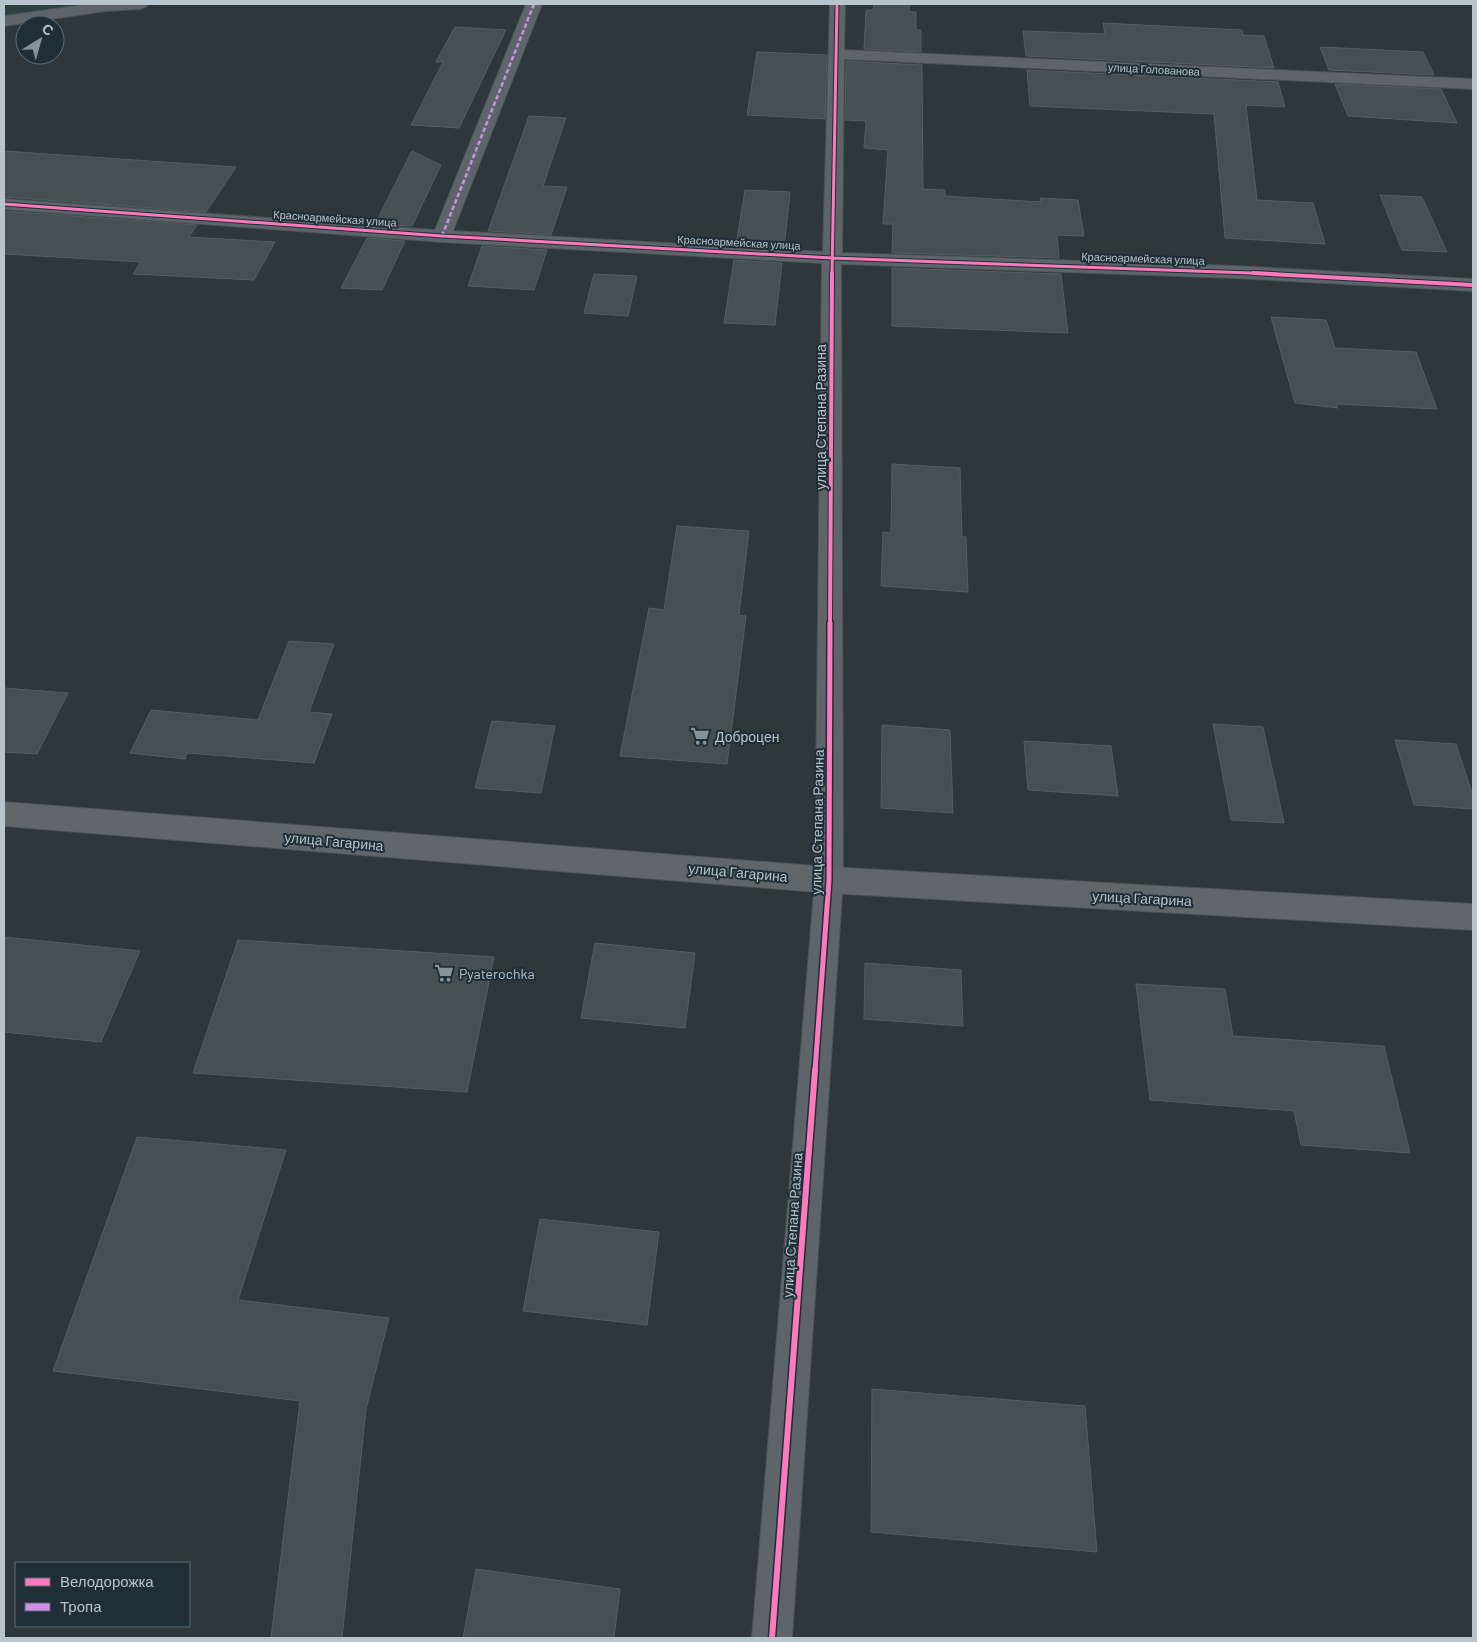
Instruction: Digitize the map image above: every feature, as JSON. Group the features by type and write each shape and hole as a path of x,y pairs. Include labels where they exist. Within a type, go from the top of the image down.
{"main road":[{"name":"улица Гагарина","path":"4,814 829,880 1473,917"}],"street":[{"path":"4,21 106,6 140,4"},
{"path":"442,236 534,4"},
{"name":"улица Степана Разина","path":"772,1638 829,880 832,258 837,4"},
{"name":"улица Голованова","path":"835,54 1473,84"},
{"name":"Красноармейская улица","path":"4,204 442,236 832,258 1234,272 1473,286"}],"green space":[{"path":"4,4 99,4 34,15 15,15 15,18 4,20"}],"building":[{"path":"874,4 909,4 909,12 916,12 916,30 921,30 921,52 864,49 866,10 873,10"},
{"path":"1103,23 1242,30 1243,35 1264,36 1274,68 1026,56 1023,31 1105,34"},
{"path":"455,27 506,30 459,128 411,125 443,62 436,62"},
{"path":"1320,47 1423,52 1434,75 1329,70"},
{"path":"757,52 827,55 825,119 747,115"},
{"path":"846,61 922,65 923,189 945,190 945,196 1041,202 1040,198 1078,200 1084,236 1057,235 1059,258 892,253 893,224 883,224 888,150 864,148 866,121 845,120"},
{"path":"1027,70 1278,82 1285,107 1246,105 1257,200 1313,203 1325,244 1225,238 1214,114 1030,106"},
{"path":"1335,84 1441,89 1457,123 1348,116"},
{"path":"529,116 566,118 543,186 567,187 551,235 488,231"},
{"path":"4,151 236,167 206,212 4,197"},
{"path":"412,151 441,165 412,226 375,224"},
{"path":"745,190 790,192 784,248 736,245"},
{"path":"1380,195 1422,197 1447,252 1402,250"},
{"path":"4,211 197,225 189,237 275,242 254,280 133,274 141,262 4,254"},
{"path":"367,238 405,241 382,290 341,288"},
{"path":"482,246 547,250 534,290 468,286"},
{"path":"734,260 782,263 775,325 724,323"},
{"path":"892,268 1061,274 1068,333 892,326"},
{"path":"594,274 637,276 628,316 584,313"},
{"path":"1271,317 1326,320 1335,348 1416,352 1437,409 1336,404 1338,408 1295,403"},
{"path":"892,464 960,468 962,537 966,537 968,592 881,586 883,532 891,533"},
{"path":"677,526 749,531 739,615 746,616 727,764 620,756 649,608 664,610"},
{"path":"289,641 334,644 309,712 332,714 314,763 187,753 185,759 130,753 151,710 258,720"},
{"path":"4,688 68,693 37,754 4,752"},
{"path":"492,721 555,726 541,793 475,788"},
{"path":"1213,724 1263,727 1284,823 1231,820"},
{"path":"882,725 950,730 953,813 881,808"},
{"path":"1395,740 1456,744 1473,796 1473,809 1414,805"},
{"path":"1024,741 1111,746 1118,796 1028,790"},
{"path":"4,937 140,951 101,1042 4,1032"},
{"path":"238,940 494,957 467,1092 193,1073"},
{"path":"595,943 695,953 685,1028 581,1018"},
{"path":"865,963 961,970 963,1026 864,1019"},
{"path":"1136,984 1225,989 1233,1036 1384,1046 1410,1153 1301,1145 1294,1111 1150,1100"},
{"path":"137,1137 286,1150 238,1300 389,1318 366,1409 342,1638 271,1638 300,1401 53,1371"},
{"path":"540,1219 659,1232 647,1325 523,1311"},
{"path":"872,1389 1085,1406 1097,1552 871,1532"},
{"path":"476,1569 620,1589 614,1638 463,1638"}],"marked path":[{"path":"442,236 534,4"}],"cycle path":[{"path":"772,1638 829,880 832,258 837,4"},
{"path":"4,204 442,236 832,258 1234,272 1473,285"}],"place":[{"name":"Доброцен","path":"700,736"},
{"name":"Pyaterochka","path":"444,973"}]}
